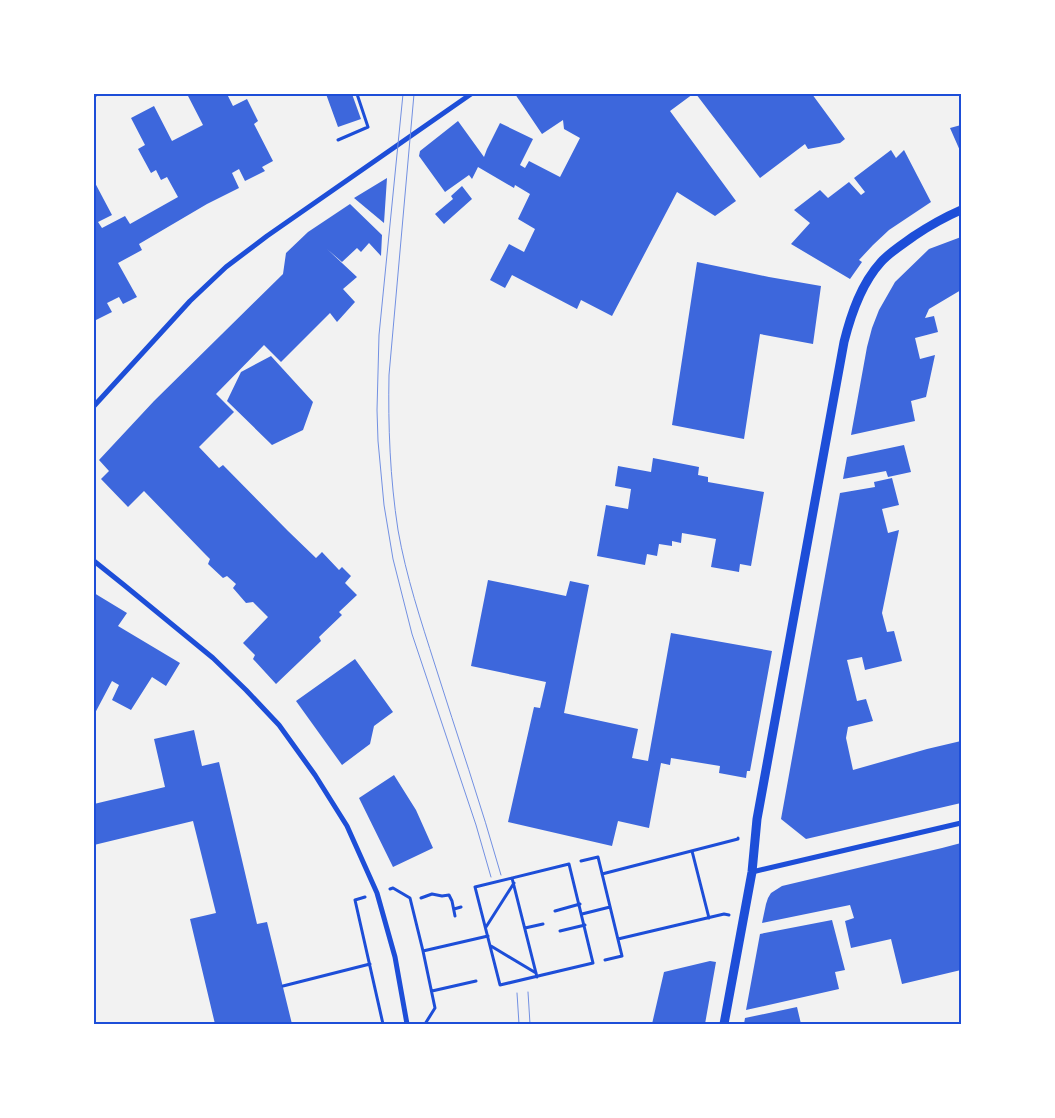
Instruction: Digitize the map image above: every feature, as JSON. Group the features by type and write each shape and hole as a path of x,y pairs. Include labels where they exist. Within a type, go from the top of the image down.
{"street":[{"path":"94,406 190,301 226,267 266,236 471,94"},
{"path":"724,1024 752,872 757,819 849,321 861,294 880,263 929,226 961,210"},
{"path":"94,561 213,658 279,725 315,775 347,826 377,893 395,957 407,1024"},
{"path":"752,872 961,823"}],"path":[{"path":"338,140 368,127 357,94"},
{"path":"602,874 738,839"},
{"path":"692,851 709,918"},
{"path":"581,861 598,857 618,939 622,956 605,960"},
{"path":"570,864 593,963 500,985 476,887 512,878 570,864"},
{"path":"512,878 536,975"},
{"path":"486,928 514,883"},
{"path":"384,1024 355,900 393,888 410,898 423,951 435,1008 425,1024"},
{"path":"421,898 432,894 449,895 456,916"},
{"path":"554,910 580,904"},
{"path":"454,909 461,907"},
{"path":"582,914 610,907"},
{"path":"618,939 724,914"},
{"path":"525,928 543,924"},
{"path":"560,931 584,926"},
{"path":"423,951 488,936"},
{"path":"490,945 536,975"},
{"path":"282,986 370,964"},
{"path":"432,991 476,981"}],"building":[{"path":"187,94 227,94 233,106 247,99 258,121 254,124 273,161 262,167 265,171 245,181 239,169 232,173 239,188 207,204 139,244 142,250 118,263 137,297 123,304 119,297 107,303 112,312 94,321 94,181 112,215 98,222 102,228 125,216 130,224 178,197 167,177 161,180 156,170 151,173 138,149 145,145 131,118 154,106 172,141 203,125"},
{"path":"326,94 352,94 361,119 338,127"},
{"path":"515,94 693,94 670,111 736,201 715,216 677,192 612,316 581,300 577,309 512,275 505,288 490,280 509,244 524,252 535,229 518,219 530,194 515,185 514,188 478,167 472,179 469,175 445,192 419,156 420,151 458,121 484,157 500,123 533,139 520,165 525,168 529,161 560,177 580,138 564,129 563,120 542,134"},
{"path":"696,94 812,94 845,139 840,143 808,149 805,144 760,178"},
{"path":"961,125 961,153 950,128"},
{"path":"891,150 896,158 904,150 931,202 889,230 873,245 859,260 862,262 850,279 791,244 810,223 794,210 820,190 828,198 849,182 861,195 865,192 854,178"},
{"path":"387,178 384,223 354,198"},
{"path":"462,186 472,199 444,224 435,214 453,199 451,196"},
{"path":"350,204 382,235 381,256 369,243 361,252 357,248 342,262 327,249 357,277 343,289 355,302 337,322 330,313 281,362 264,345 216,394 234,412 199,447 219,468 223,465 316,558 322,552 339,570 342,567 351,576 345,583 357,595 339,612 342,615 319,637 321,641 276,684 253,659 255,655 243,643 268,617 253,602 246,603 233,588 236,584 227,576 223,578 208,564 210,559 144,491 128,507 101,479 109,471 99,460 154,401 283,274 286,253 308,232"},
{"path":"961,237 961,290 929,309 925,318 934,316 938,332 915,338 920,359 935,355 926,397 911,401 915,421 851,435 867,347 879,310 895,282 929,249"},
{"path":"697,262 821,286 813,344 760,334 744,439 672,425"},
{"path":"271,356 313,402 303,430 272,445 227,401 241,372"},
{"path":"904,445 911,472 888,477 886,471 843,479 847,457"},
{"path":"653,458 699,467 698,475 708,477 708,482 764,492 751,566 740,564 739,572 711,567 716,539 682,533 681,543 672,541 672,546 659,544 657,556 647,554 645,565 597,556 606,505 628,509 631,489 615,486 618,466 651,472"},
{"path":"892,478 899,505 882,509 888,533 899,530 882,613 887,632 894,631 902,661 865,670 862,657 847,660 857,701 866,699 873,721 848,727 846,738 853,770 961,741 961,803 806,839 781,819 840,493 875,487 874,482"},
{"path":"488,580 566,596 570,581 589,585 564,713 638,729 632,758 648,761 671,633 772,651 750,771 747,771 746,778 719,773 720,766 671,758 670,765 661,763 649,828 618,821 612,846 508,822 534,707 540,708 546,682 471,666"},
{"path":"94,593 127,613 118,626 180,663 166,686 152,677 131,710 112,700 119,685 112,681 94,715"},
{"path":"355,659 393,712 374,726 370,744 342,765 296,701"},
{"path":"194,730 202,766 219,762 257,924 267,922 292,1024 215,1024 190,919 216,913 193,821 94,845 94,804 165,787 154,739"},
{"path":"394,775 416,810 433,848 393,867 359,798"},
{"path":"961,843 961,970 902,984 891,939 851,948 845,921 854,918 850,905 762,923 768,898 771,893 782,886"},
{"path":"832,920 845,970 835,972 839,989 746,1010 760,934"},
{"path":"710,961 716,962 705,1024 652,1024 664,972"},
{"path":"797,1007 801,1024 744,1024 745,1018"}],"tram line":[{"path":"403,94 379,335 377,410 384,505 393,559 412,634 476,825 491,877"},
{"path":"414,94 389,375 389,433 393,491 401,547 414,598 501,875"},
{"path":"528,992 530,1024"},
{"path":"517,993 519,1024"}]}
